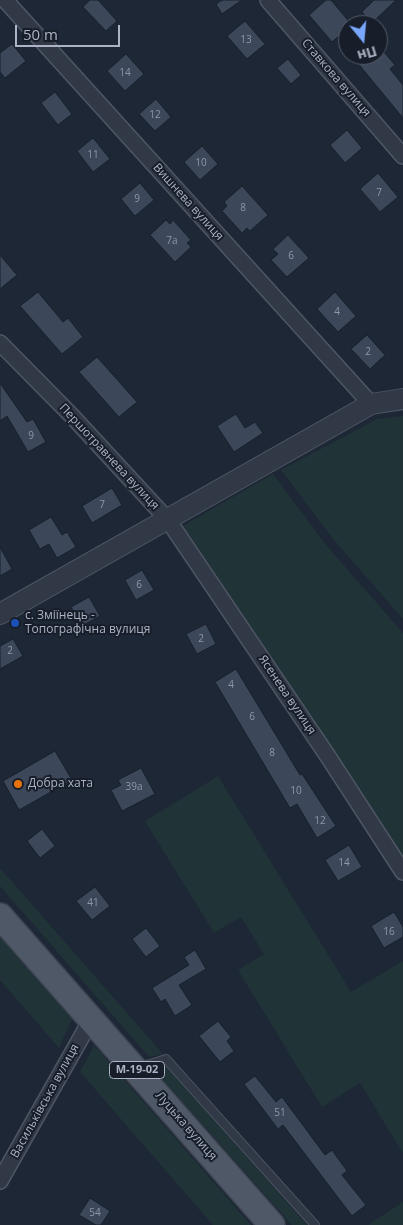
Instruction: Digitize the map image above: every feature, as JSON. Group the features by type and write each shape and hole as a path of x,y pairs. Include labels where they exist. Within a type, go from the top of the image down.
{"main road":[{"name":"Луцька вулиця","path":"0,916 91,1020 136,1068 272,1225"}],"street":[{"name":"Вишнева вулиця","path":"5,0 371,404"},
{"name":"Ставкова вулиця","path":"268,0 403,156"},
{"name":"Першотравнева вулиця","path":"0,343 72,416 168,520 0,614"},
{"path":"168,520 371,404 403,399"},
{"name":"Ясенева вулиця","path":"168,520 327,755 403,872"},
{"name":"Васильківська вулиця","path":"0,1181 91,1020"}],"lane":[{"path":"136,1068 166,1059 315,1225"}],"green space":[{"path":"403,416 403,619 334,540 281,470 377,419"},
{"path":"273,474 327,546 403,633 403,861 181,527"},
{"path":"218,776 351,992 403,961 403,1153 360,1083 322,1107 238,970 264,954 241,917 214,933 145,821"},
{"path":"0,868 163,1054 149,1057 0,886"},
{"path":"0,937 72,1019 59,1048 0,980"},
{"path":"94,1045 251,1225 213,1225 80,1072"},
{"path":"166,1066 307,1225 292,1225 157,1073"},
{"path":"403,1202 403,1225 368,1225"}],"building":[{"path":"90,0 98,0 117,21 106,31 83,7"},
{"path":"222,0 242,0 222,14 216,4"},
{"path":"326,0 331,0 344,15 338,15 338,37 332,42 309,15"},
{"path":"374,0 396,0 380,15 365,15 362,12"},
{"path":"245,21 265,44 247,59 227,36"},
{"path":"12,44 26,61 5,78 0,72 0,53"},
{"path":"126,54 144,74 125,91 107,71"},
{"path":"388,57 395,65 390,69 403,85 403,118 359,65 388,65"},
{"path":"288,59 301,75 291,84 277,68"},
{"path":"55,92 72,114 58,125 41,103"},
{"path":"156,99 171,117 155,131 139,114"},
{"path":"347,130 362,148 345,163 330,145"},
{"path":"93,138 110,159 93,172 77,151"},
{"path":"202,146 218,164 200,180 184,162"},
{"path":"378,173 398,197 380,212 360,189"},
{"path":"140,183 154,200 135,216 121,199"},
{"path":"242,186 268,215 250,231 247,228 242,233 222,211 227,206 224,202"},
{"path":"166,220 170,224 173,220 191,240 187,243 191,247 175,262 150,235"},
{"path":"288,235 309,258 287,277 271,260 278,254 273,249"},
{"path":"0,255 17,275 0,289"},
{"path":"38,292 63,322 68,318 83,337 62,354 20,306"},
{"path":"335,292 356,316 338,332 317,309"},
{"path":"367,335 385,355 370,369 351,349"},
{"path":"97,357 137,402 119,417 79,372"},
{"path":"0,383 27,422 33,419 46,442 28,452 7,416 0,421"},
{"path":"236,414 245,428 255,422 263,433 234,452 217,426"},
{"path":"112,488 122,505 92,523 82,506"},
{"path":"51,517 62,535 67,532 76,547 57,558 49,544 40,549 29,530"},
{"path":"0,547 12,569 0,576"},
{"path":"142,570 154,590 136,600 125,580"},
{"path":"89,597 100,616 82,626 71,607"},
{"path":"206,624 216,644 197,654 186,634"},
{"path":"13,639 23,656 0,669 0,646"},
{"path":"236,669 300,775 302,774 336,826 317,838 297,804 290,808 215,682"},
{"path":"55,751 72,780 19,810 3,781"},
{"path":"141,768 155,794 122,811 111,790 121,785 118,780"},
{"path":"42,829 55,846 40,858 27,841"},
{"path":"349,845 362,867 338,881 325,860"},
{"path":"95,887 110,906 92,920 76,901"},
{"path":"394,912 403,927 403,937 384,948 371,926"},
{"path":"146,928 160,946 146,957 132,939"},
{"path":"195,950 206,969 179,985 192,1005 175,1016 165,999 161,1002 152,988 189,965 184,957"},
{"path":"218,1021 231,1037 227,1041 234,1051 220,1062 199,1036"},
{"path":"255,1076 276,1102 282,1097 325,1155 332,1150 347,1171 342,1175 366,1205 352,1216 283,1125 278,1129 244,1084"},
{"path":"90,1198 110,1211 101,1225 96,1225 79,1215"}],"place":[{"name":"с. Зміїнець - Топографічна вулиця","path":"15,623"},
{"name":"Добра хата","path":"18,784"}]}
